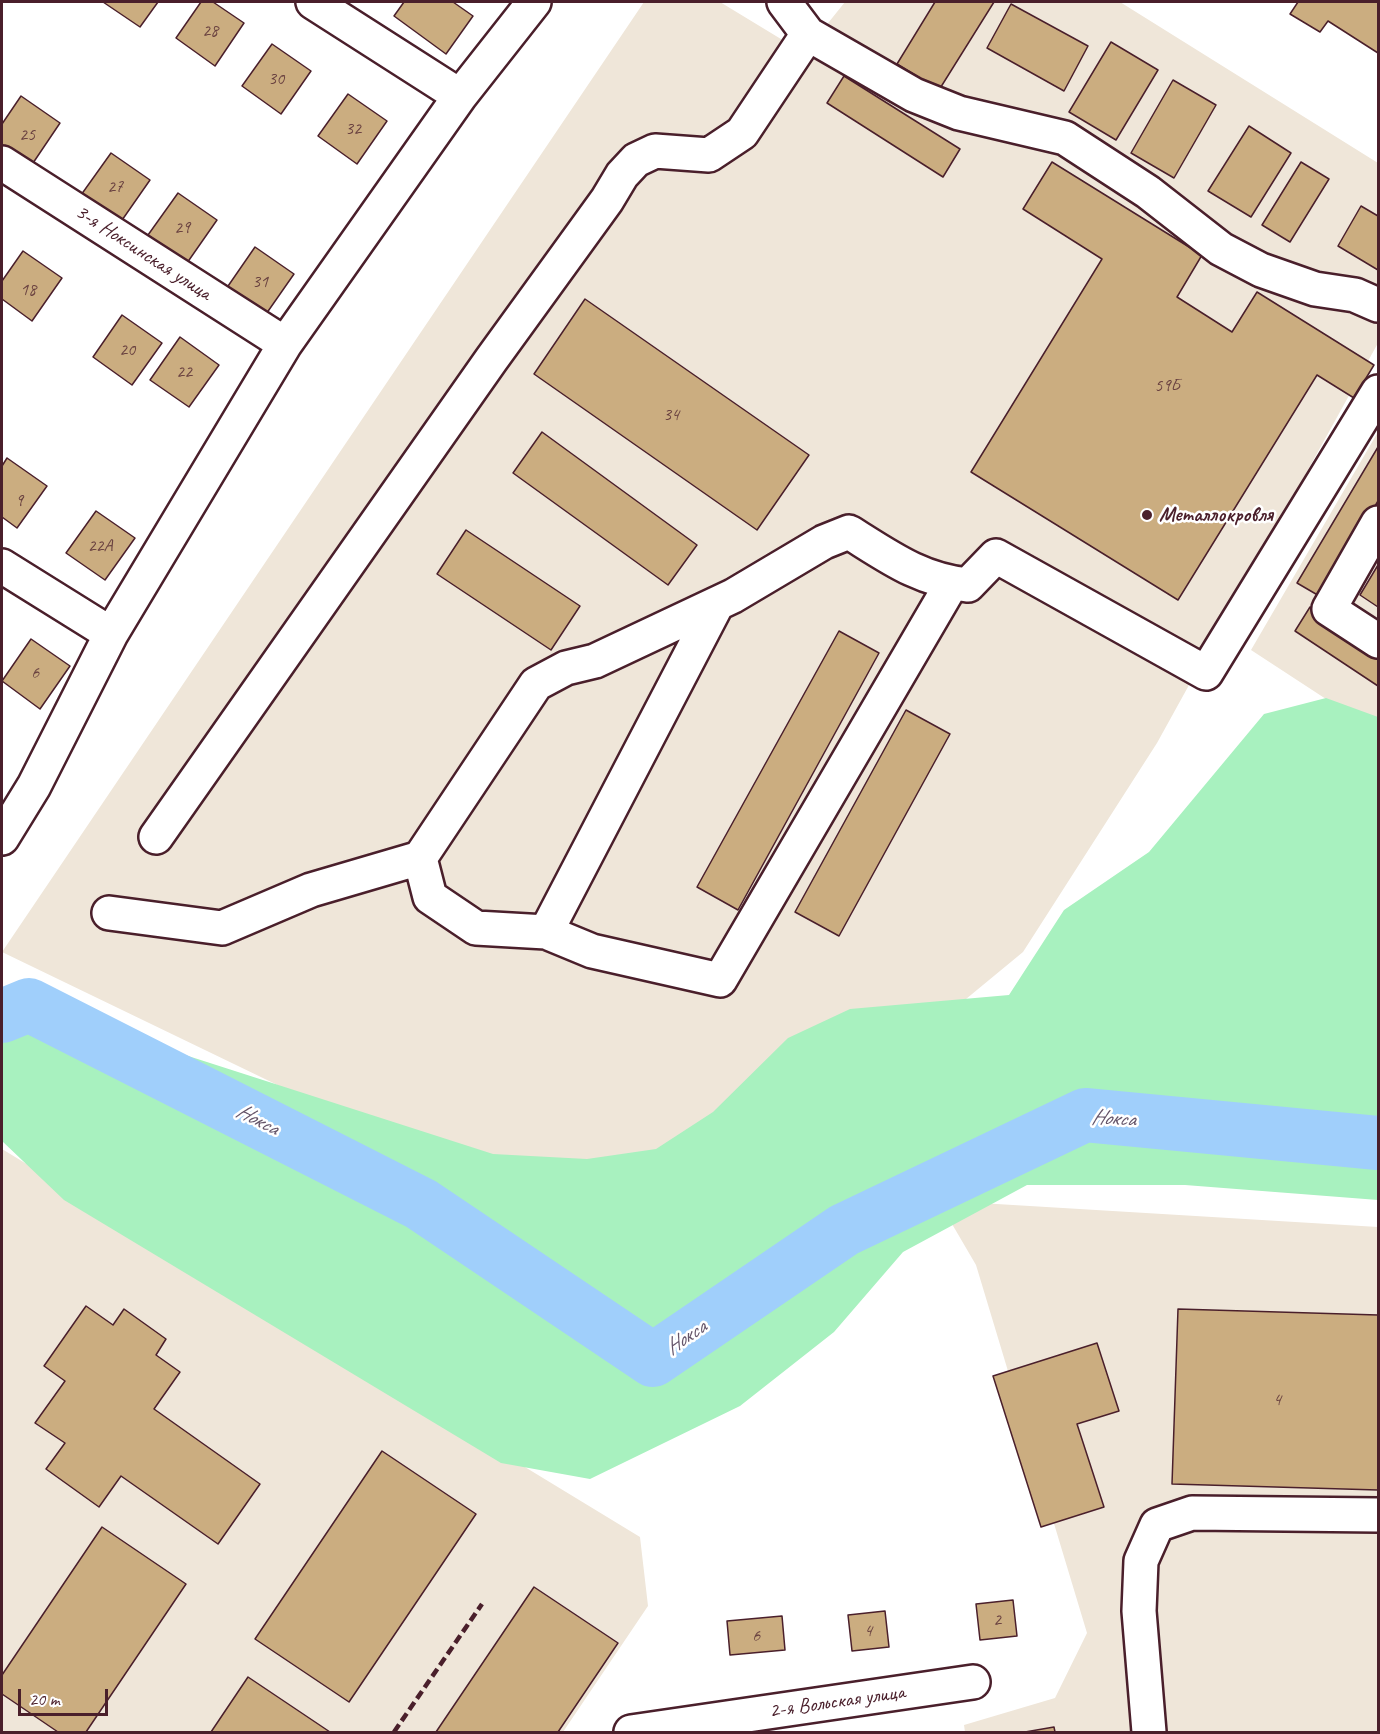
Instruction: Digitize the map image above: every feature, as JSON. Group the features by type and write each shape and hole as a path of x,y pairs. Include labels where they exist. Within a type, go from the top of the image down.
{"street":[{"path":"313,2 460,96"},
{"path":"2,838 34,786 111,634 285,344 460,96 534,2"},
{"path":"784,2 808,34 914,95 939,107 1065,138 1148,192 1221,249 1261,270 1315,289 1355,295 1378,304"},
{"path":"156,837 491,360 607,200 622,175 636,160 655,151 709,155 742,133 808,34"},
{"name":"3-я Ноксинская улица","path":"2,163 285,344"},
{"path":"109,913 222,928 311,890 420,858 536,684 566,668 595,662 717,604 824,542 849,532 908,569 940,582 968,585 996,556 1206,673 1378,392"},
{"path":"1377,531 1329,609 1378,641"},
{"path":"2,566 111,634"},
{"path":"420,858 430,897 476,928 546,932 592,951 720,980 952,583"},
{"path":"546,932 717,604"},
{"path":"1149,1732 1139,1611 1141,1561 1157,1525 1191,1513 1378,1515"},
{"name":"2-я Вольская улица","path":"631,1732 973,1682"}],"shaded area":[{"path":"644,2 720,2 804,53 845,2 1120,2 1378,163 1378,343 1157,743 1023,952 646,1263 2,952"},
{"path":"1378,432 1378,733 1251,650"},
{"path":"2,1149 640,1537 648,1606 563,1732 2,1732"},
{"path":"980,1203 1378,1227 1378,1732 965,1732 964,1725 1055,1698 1087,1633 976,1265 952,1224"}],"green space":[{"path":"1326,698 1378,717 1378,1200 1185,1185 1027,1185 903,1252 834,1332 740,1406 590,1479 501,1463 64,1200 2,1141 2,1036 38,1023 96,1045 182,1054 493,1154 587,1159 656,1149 713,1112 788,1038 850,1009 1009,995 1064,910 1149,852 1264,714"}],"building":[{"path":"103,2 158,2 140,27"},
{"path":"201,2 213,2 244,23 215,66 176,38"},
{"path":"404,2 453,2 473,16 446,54 394,16"},
{"path":"935,2 994,2 939,90 897,64"},
{"path":"1298,2 1378,2 1378,53 1328,21 1320,32 1290,14"},
{"path":"1011,4 1088,46 1064,91 987,48"},
{"path":"1111,42 1158,70 1116,140 1069,112"},
{"path":"272,44 311,71 281,114 242,86"},
{"path":"844,76 960,149 943,177 827,103"},
{"path":"1173,80 1216,105 1174,178 1131,153"},
{"path":"348,94 387,121 357,164 318,136"},
{"path":"21,96 60,123 31,166 2,145 2,124"},
{"path":"1249,126 1291,153 1251,217 1208,191"},
{"path":"111,153 150,180 120,223 81,195"},
{"path":"1052,162 1202,255 1177,297 1232,332 1257,292 1374,365 1354,398 1317,375 1178,600 971,472 1102,259 1023,209"},
{"path":"1301,162 1329,179 1290,242 1262,225"},
{"path":"178,193 217,220 187,263 148,235"},
{"path":"1361,206 1378,216 1378,270 1338,246"},
{"path":"255,247 294,274 264,317 226,289"},
{"path":"23,251 62,278 32,321 2,299 2,281"},
{"path":"585,299 809,455 757,530 534,374"},
{"path":"122,315 162,343 132,385 93,357"},
{"path":"180,337 219,365 189,407 150,380"},
{"path":"542,432 697,545 668,585 513,473"},
{"path":"1378,447 1378,501 1321,597 1297,583"},
{"path":"7,458 47,486 17,528 2,517 2,466"},
{"path":"96,511 135,538 105,580 66,553"},
{"path":"466,530 580,606 551,650 437,574"},
{"path":"1378,565 1378,607 1360,595"},
{"path":"1310,607 1378,652 1378,686 1295,631"},
{"path":"839,631 879,653 738,910 697,887"},
{"path":"31,639 70,666 40,709 2,681"},
{"path":"906,710 950,734 839,936 795,912"},
{"path":"86,1306 113,1325 124,1309 166,1339 156,1355 180,1372 154,1409 260,1484 218,1544 121,1476 99,1507 46,1469 65,1443 35,1423 65,1381 44,1366"},
{"path":"1178,1309 1378,1315 1378,1490 1172,1484"},
{"path":"1097,1343 1119,1411 1077,1424 1104,1507 1041,1527 993,1376"},
{"path":"382,1451 476,1514 349,1702 255,1639"},
{"path":"102,1527 186,1584 86,1732 58,1732 2,1694 2,1675"},
{"path":"534,1587 618,1643 558,1732 436,1732"},
{"path":"1013,1600 1017,1636 980,1640 976,1604"},
{"path":"885,1611 889,1647 852,1651 848,1615"},
{"path":"782,1616 785,1650 730,1655 727,1621"},
{"path":"248,1677 330,1732 211,1732"},
{"path":"1054,1727 1055,1732 1025,1732"}],"waterway":[{"name":"Нокса","path":"2,1016 29,1005 421,1204 653,1360 844,1230 1085,1115 1378,1143"}],"railway":[{"path":"394,1732 482,1604"}],"place":[{"name":"Металлокровля","path":"1147,515"}]}
